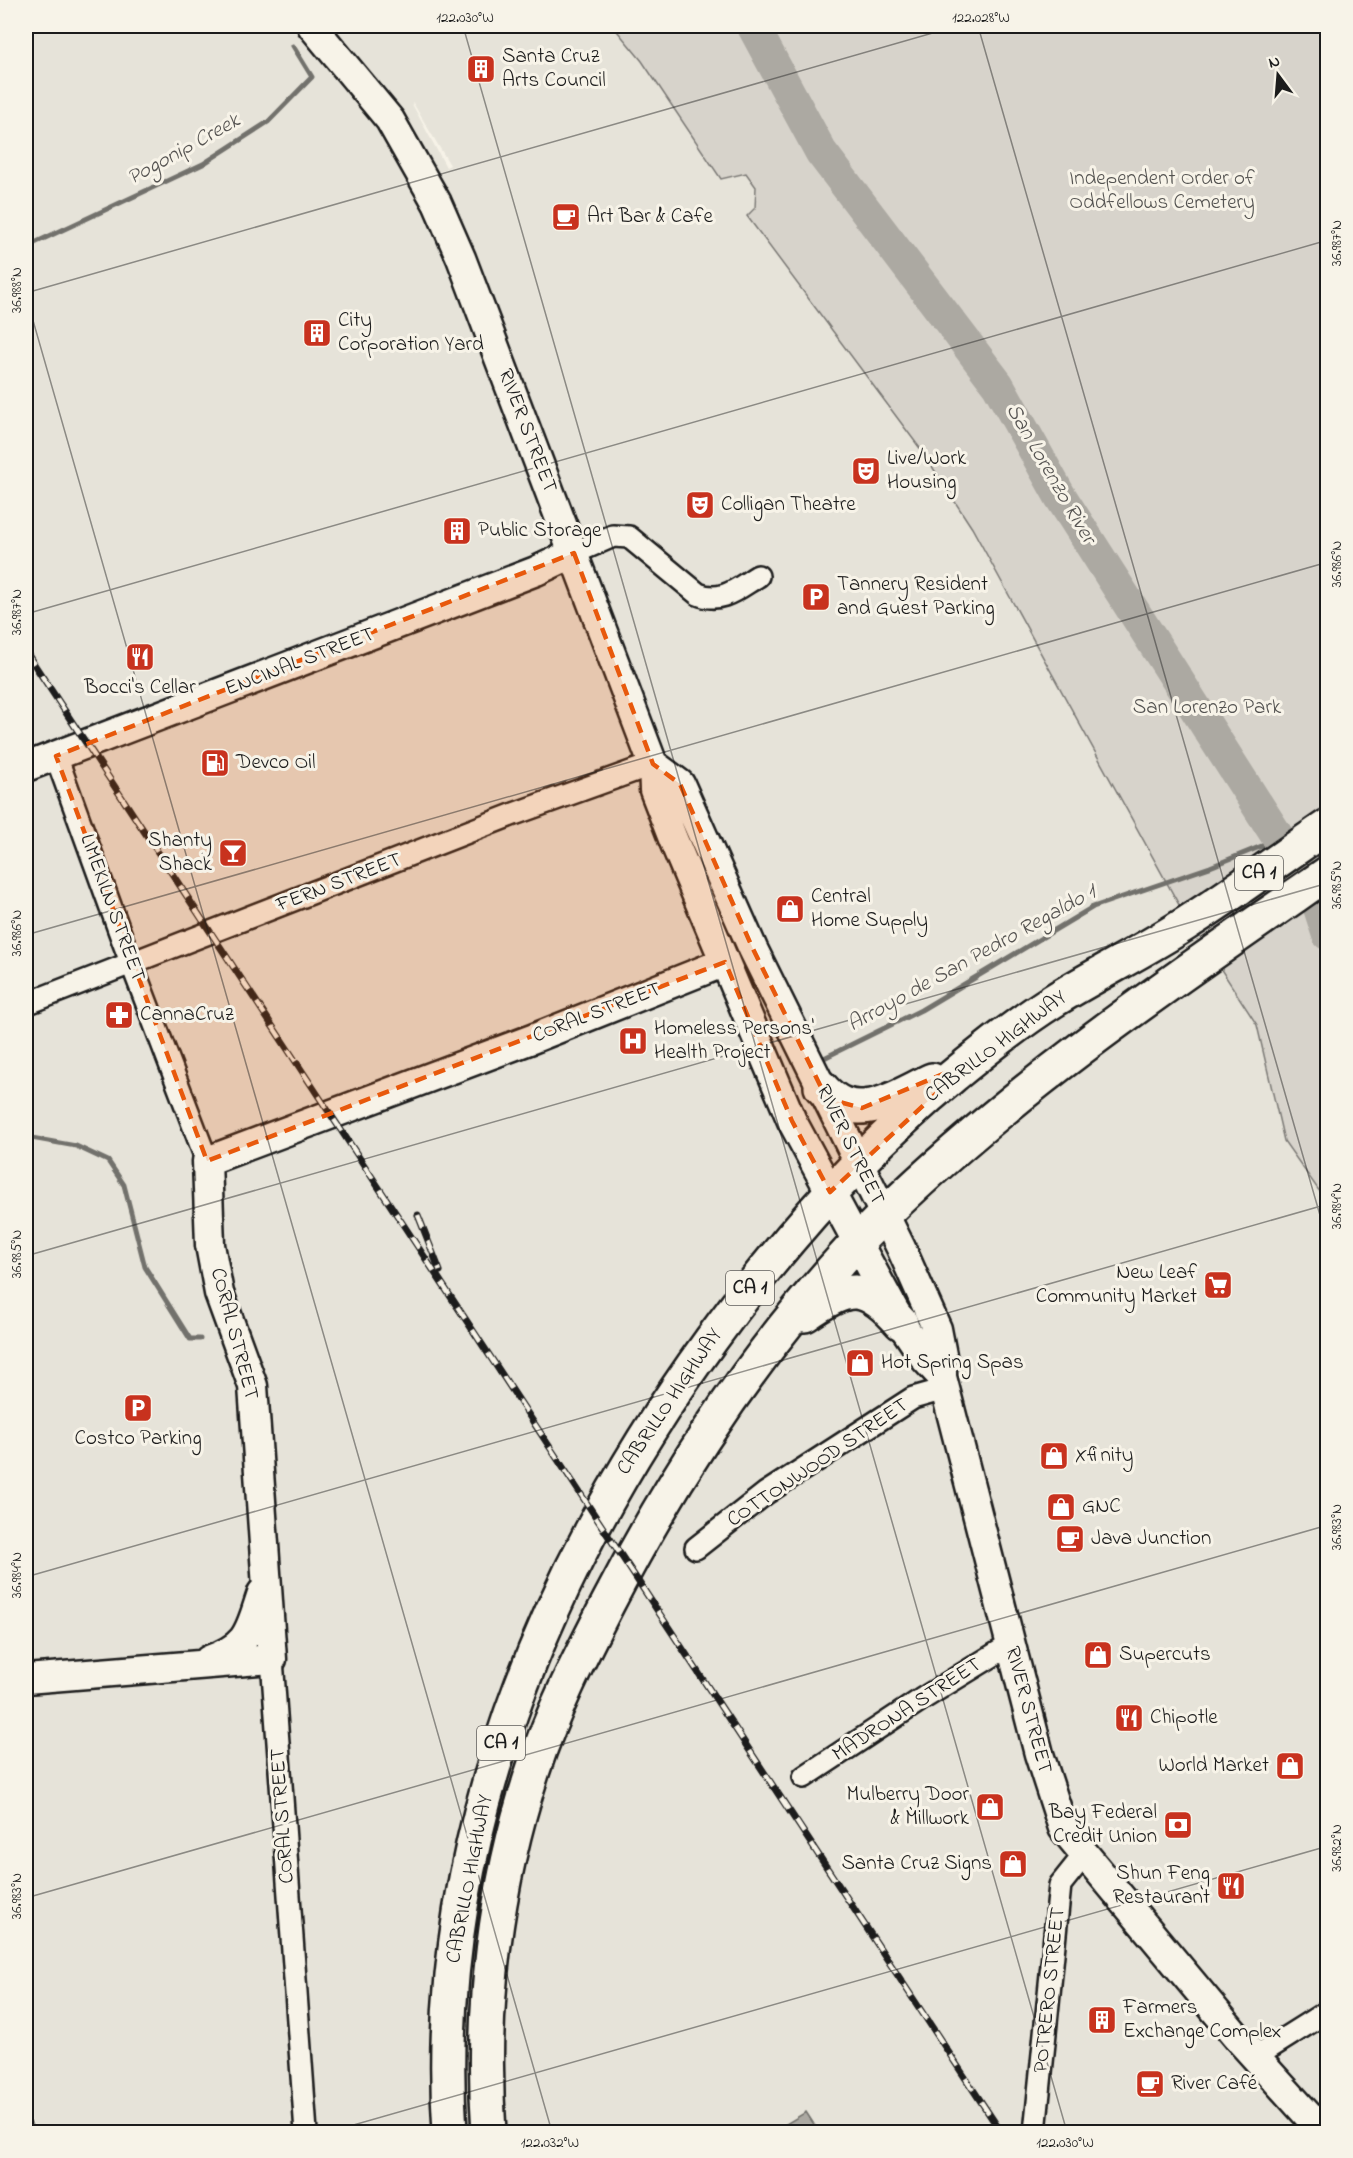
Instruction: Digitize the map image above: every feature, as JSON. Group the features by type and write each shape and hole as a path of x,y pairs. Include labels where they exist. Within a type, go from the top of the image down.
{"highway":[{"name":"CABRILLO HIGHWAY","path":"450,2133 449,2026 461,1906 486,1788 526,1674 569,1573 632,1456 722,1324 796,1228 860,1160 969,1063 1050,1003 1191,921 1328,826"},
{"name":"CABRILLO HIGHWAY","path":"489,2133 487,2045 497,1925 512,1846 533,1769 579,1660 662,1502 727,1402 777,1336 885,1215 1001,1110 1214,951 1328,873"},
{"path":"821,1087 832,1100 847,1107 862,1108 889,1100 969,1063"},
{"path":"777,1336 824,1302 848,1291 872,1297 901,1323"}],"main road":[{"name":"RIVER STREET","path":"312,26 390,120 437,204 461,258 654,764 654,790 792,1121 901,1323 944,1383"},
{"name":"ENCINAL STREET","path":"26,767 536,571 574,553"},
{"name":"RIVER STREET","path":"654,764 680,784 753,949 860,1160 937,1329 944,1383 1010,1645 1039,1754 1063,1828 1323,2133"},
{"name":"CORAL STREET","path":"272,1659 253,1386 219,1293 210,1245 207,1161 521,1043 725,962"},
{"path":"196,1665 231,1652 245,1638 266,1581"},
{"path":"26,1679 272,1659"}],"street":[{"path":"574,553 613,536 629,537 698,594 708,598 724,597 758,576"},
{"name":"LIMEKILN STREET","path":"56,756 207,1161"},
{"name":"FERN STREET","path":"26,1004 514,814 654,764"},
{"name":"COTTONWOOD STREET","path":"696,1548 766,1493 913,1398 944,1383"},
{"name":"MADRONA STREET","path":"804,1777 922,1699 1010,1645"},
{"name":"CORAL STREET","path":"272,1659 306,2133"},
{"name":"POTRERO STREET","path":"1035,2133 1060,1885 1084,1855"},
{"path":"1255,2056 1328,2011"}],"highlighted area":[{"path":"574,553 653,764 680,784 753,949 821,1087 832,1100 862,1108 969,1063 830,1192 792,1121 725,962 207,1161 56,756"}],"shaded area":[{"path":"26,26 613,26 642,61 721,179 746,173 756,187 754,208 747,216 859,360 958,504 1178,903 1258,1025 1284,1141 1327,1202 1327,2132 26,2132","holes":["413,103 450,165 446,167"]},
{"path":"806,2112 819,2132 784,2132 781,2127"}],"green space":[{"path":"613,26 1327,26 1327,1202 1284,1141 1257,1025 1178,903 972,528 922,451 747,216 755,208 756,187 746,173 721,179 642,61"}],"waterway":[{"name":"San Lorenzo River","path":"753,26 821,152 998,385 1060,496 1316,897 1328,934"},
{"name":"Pogonip Creek","path":"26,247 203,164 268,122 312,77 293,46"},
{"name":"Arroyo de San Pedro Regaldo 1","path":"818,1061 921,1010 1093,907 1210,867 1279,839"},
{"path":"26,1137 76,1146 108,1161 124,1185 145,1267 190,1339 200,1339"}],"railway":[{"path":"26,652 1001,2132"},
{"path":"418,1215 440,1271"}],"place":[{"name":"Santa Cruz Arts Council","path":"481,69"},
{"name":"Art Bar & Cafe","path":"566,217"},
{"name":"City Corporation Yard","path":"317,333"},
{"name":"Live/Work Housing","path":"866,471"},
{"name":"Colligan Theatre","path":"700,505"},
{"name":"Public Storage","path":"457,531"},
{"name":"Tannery Resident and Guest Parking","path":"816,597"},
{"name":"Bocci's Cellar","path":"140,657"},
{"name":"Devco Oil","path":"215,763"},
{"name":"Shanty Shack","path":"233,853"},
{"name":"Central Home Supply","path":"790,909"},
{"name":"CannaCruz","path":"119,1015"},
{"name":"Homeless Persons' Health Project","path":"633,1041"},
{"name":"New Leaf Community Market","path":"1218,1285"},
{"name":"Hot Spring Spas","path":"860,1363"},
{"name":"Costco Parking","path":"138,1408"},
{"name":"Xfinity","path":"1054,1456"},
{"name":"GNC","path":"1061,1507"},
{"name":"Java Junction","path":"1070,1539"},
{"name":"Supercuts","path":"1098,1655"},
{"name":"Chipotle","path":"1129,1718"},
{"name":"World Market","path":"1290,1766"},
{"name":"Mulberry Door & Millwork","path":"990,1807"},
{"name":"Bay Federal Credit Union","path":"1178,1825"},
{"name":"Santa Cruz Signs","path":"1013,1864"},
{"name":"Shun Feng Restaurant","path":"1231,1886"},
{"name":"Farmers Exchange Complex","path":"1102,2020"},
{"name":"River Café","path":"1150,2084"}],"park label":[{"name":"Independent Order of Oddfellows Cemetery","path":"1162,191"},
{"name":"San Lorenzo Park","path":"1207,708"}]}
